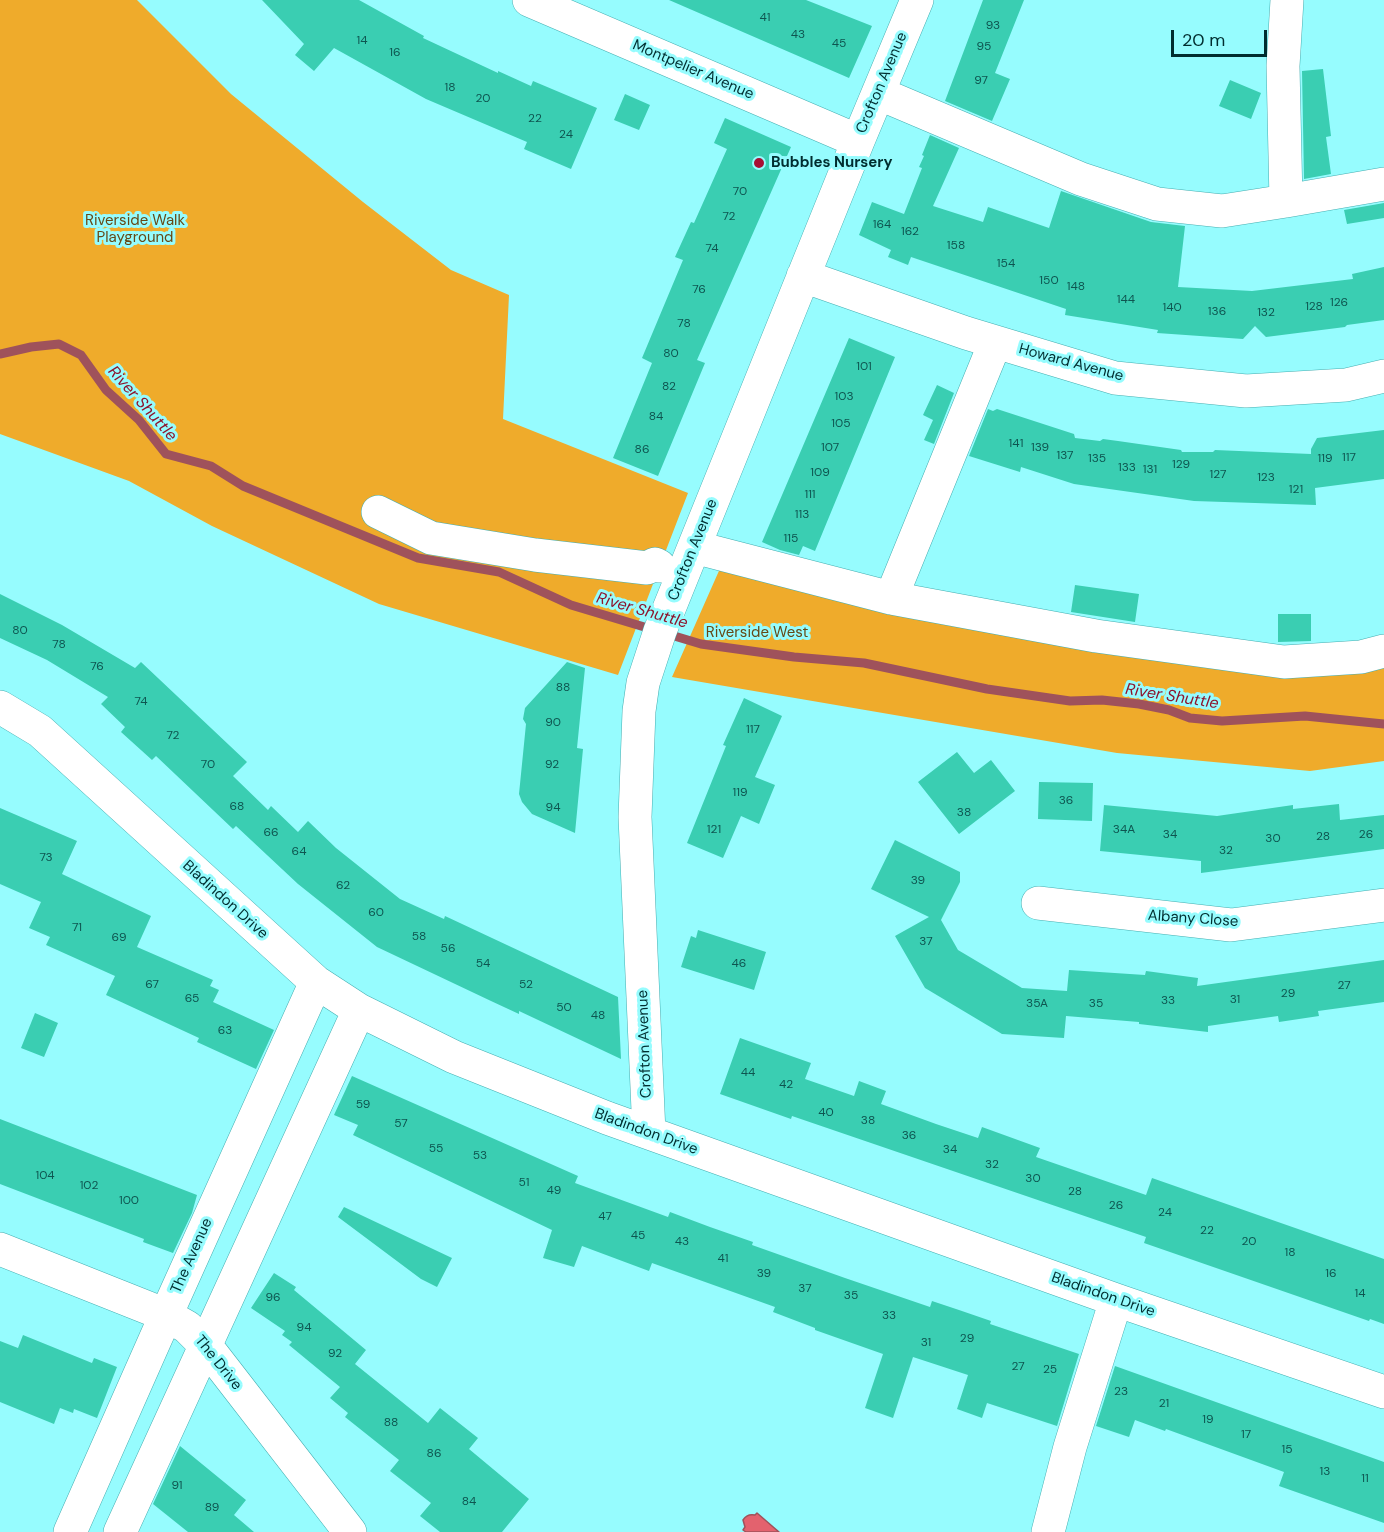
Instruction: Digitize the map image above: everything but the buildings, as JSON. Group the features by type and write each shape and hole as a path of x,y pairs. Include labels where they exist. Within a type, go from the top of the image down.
{"street":[{"name":"Montpelier Avenue","path":"529,0 858,141"},
{"name":"Crofton Avenue","path":"649,1133 635,817 639,711 643,683 660,631 672,568 803,276 917,0"},
{"path":"1286,201 1283,66 1287,0"},
{"path":"878,93 1081,179 1156,204 1222,211 1384,184"},
{"name":"Howard Avenue","path":"803,276 995,343 1115,378 1246,391 1346,385 1384,376"},
{"path":"891,598 995,343"},
{"path":"378,512 431,538 535,555 672,568 891,598 1096,636 1284,662 1361,657 1384,651"},
{"name":"Bladindon Drive","path":"0,707 40,731 316,982 359,1010 454,1057 552,1097 1116,1300 1384,1392"},
{"name":"Albany Close","path":"1038,903 1231,925 1384,905"},
{"name":"The Avenue","path":"70,1532 316,982"},
{"path":"120,1532 359,1010"},
{"name":"The Drive","path":"0,1249 166,1315 187,1327 207,1346 350,1532"},
{"path":"1048,1532 1070,1447 1116,1300"}],"green space":[{"name":"Riverside Walk Playground","path":"0,0 137,0 231,94 363,202 451,270 509,295 503,419 688,493 618,675 379,604 212,526 129,481 0,434"},
{"name":"Riverside West","path":"722,564 895,609 1384,662 1384,761 1310,771 1117,753 672,677"}],"shaded area":[{"path":"757,1513 779,1532 746,1532 743,1530 744,1518"}],"waterway":[{"name":"River Shuttle","path":"0,354 59,344 81,355 106,390 139,420 166,454 211,466 243,486 418,558 499,572 571,605 701,644 794,657 864,663 987,689 1070,701 1102,700 1139,704 1169,710 1190,718 1222,721 1305,716 1384,724"}],"place":[{"name":"Bubbles Nursery","path":"759,163"}]}
